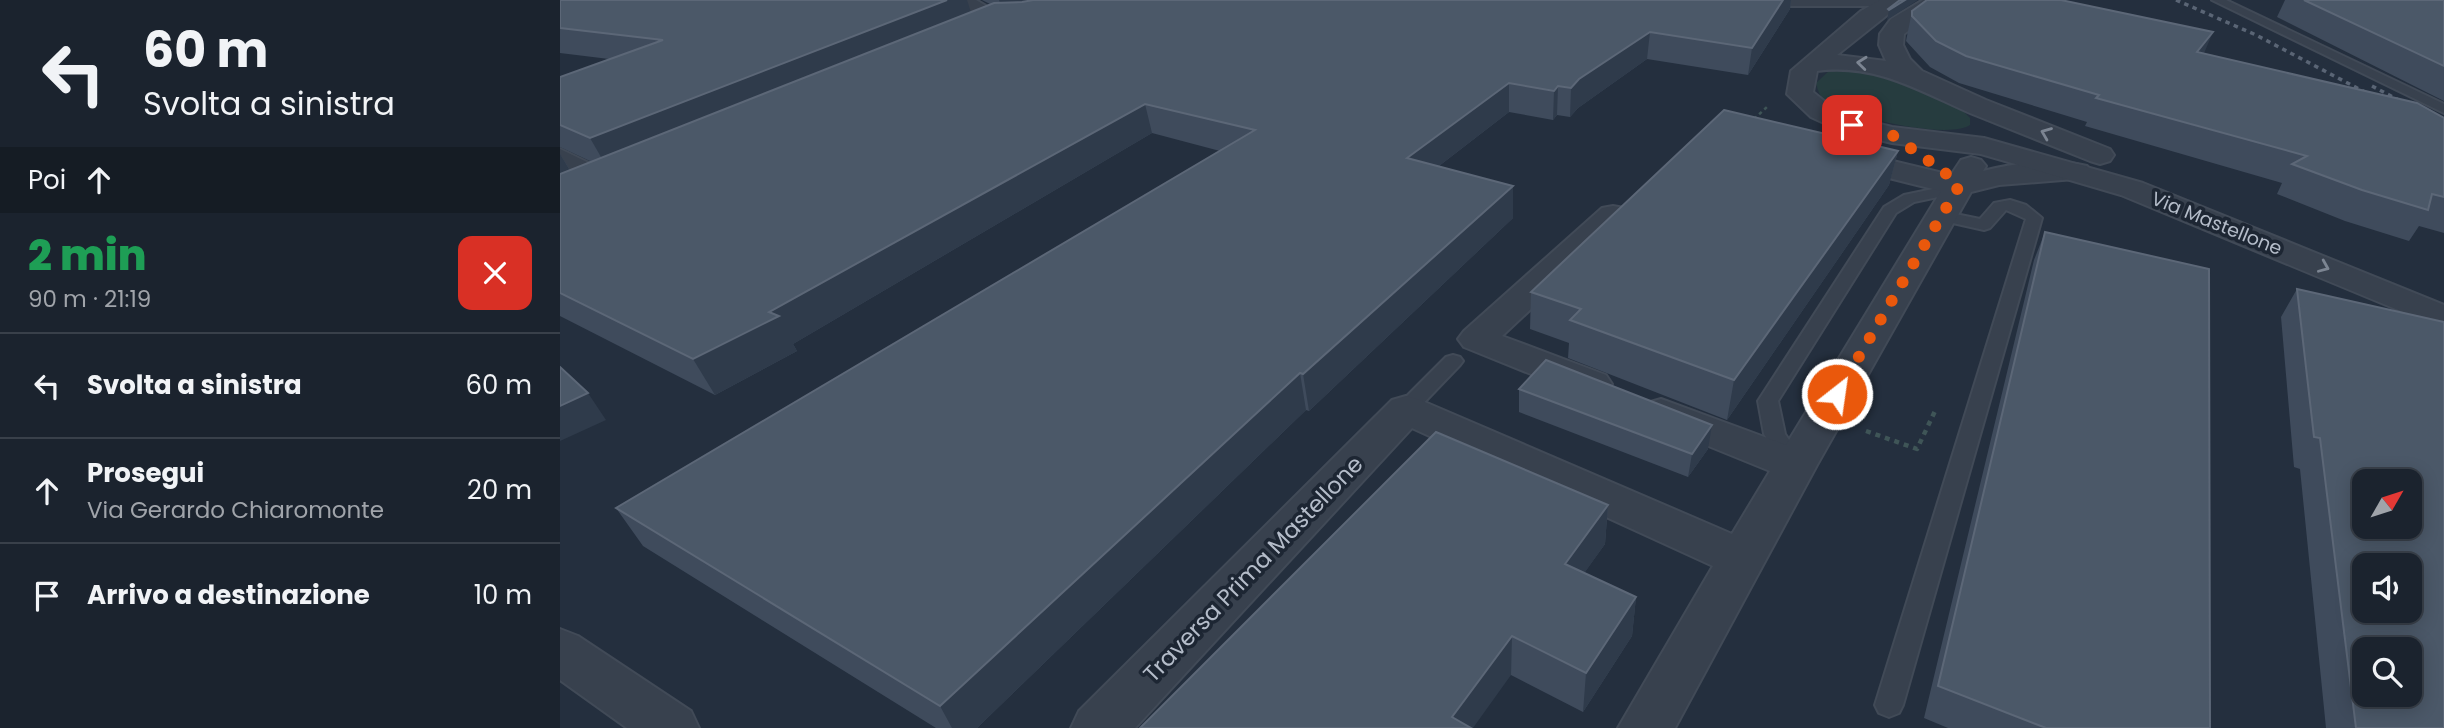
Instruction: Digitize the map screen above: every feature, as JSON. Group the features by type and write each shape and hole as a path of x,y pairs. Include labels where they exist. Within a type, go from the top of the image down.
{"street":[{"path":"959,0 1008,19 962,35"},
{"path":"1764,0 1814,7 1894,0"},
{"path":"1894,0 1803,71 1800,94 1820,111 1852,125 1892,135 1942,170 1952,197"},
{"path":"1913,76 1899,62 1891,45 1892,34 1899,24 1938,0"},
{"path":"1814,7 1844,37"},
{"name":"Via Mastellone","path":"1811,65 1828,62 1876,64 1913,76 1977,106 2444,290"},
{"path":"1646,728 1795,465 1984,146 1991,130 1989,119 1977,106"},
{"name":"Via Mastellone","path":"1892,135 1984,146 2132,189 2444,318"},
{"path":"1818,152 1952,197 1998,176 2041,171 2077,172"},
{"path":"560,158 620,178 572,198"},
{"path":"1637,193 1477,339 1795,465"},
{"path":"1406,410 1742,559"},
{"name":"Traversa Prima Mastellone","path":"1100,728 1406,410"},
{"path":"560,652 671,728"}],"lane":[{"path":"2217,0 2444,109"},
{"path":"1795,465 1778,444 1771,428 1768,401 1890,210 1909,198 1952,197 1984,225 1995,209 2010,205 2028,211 2034,218 1889,705"},
{"name":"Traversa Prima Mastellone","path":"1406,410 1453,361"}],"path":[{"path":"1750,124 1769,105"},
{"path":"1824,416 1917,449 1948,378 1984,386"}],"green space":[{"path":"1842,67 1883,75 1963,111 1970,118 1970,125 1958,129 1921,128 1875,120 1838,108 1824,100 1816,83 1830,70"}],"building":[{"path":"560,0 947,0 590,138 560,125 560,77 663,40 560,28"},
{"path":"1033,0 1783,0 1752,48 1650,32 1579,79 1571,88 1558,86 1554,91 1509,83 1407,158 1513,186 1303,374 1300,373 940,706 616,508 1255,130 1145,104 769,312 779,316 693,359 560,293 560,174 994,3"},
{"path":"1900,0 1905,0 1888,9"},
{"path":"1927,0 2061,0 2213,32 2197,52 2417,103 2444,118 2444,197 2432,194 2428,210 2362,190 2292,164 2307,156 2096,98 2099,95 1966,56 1936,41 1912,16 1912,11"},
{"path":"2304,0 2444,0 2444,66"},
{"path":"1724,110 1898,151 1734,380 1570,320 1581,309 1531,292"},
{"path":"2045,232 2209,269 2210,728 2046,728 1938,686"},
{"path":"2297,289 2444,322 2444,728 2356,728 2353,707 2422,707 2422,637 2352,637 2352,696 2320,438 2314,437"},
{"path":"1546,360 1712,425 1692,454 1519,389"},
{"path":"560,367 588,393 560,406"},
{"path":"1436,432 1608,505 1565,564 1636,597 1586,673 1512,636 1452,717 1471,728 1140,728"}],"railway":[{"path":"2176,0 2256,35 2380,100"},
{"path":"2372,86 2444,124 2440,122"}],"route":[{"path":"1837,394 1959,186 1942,170 1892,135 1852,125"}]}
